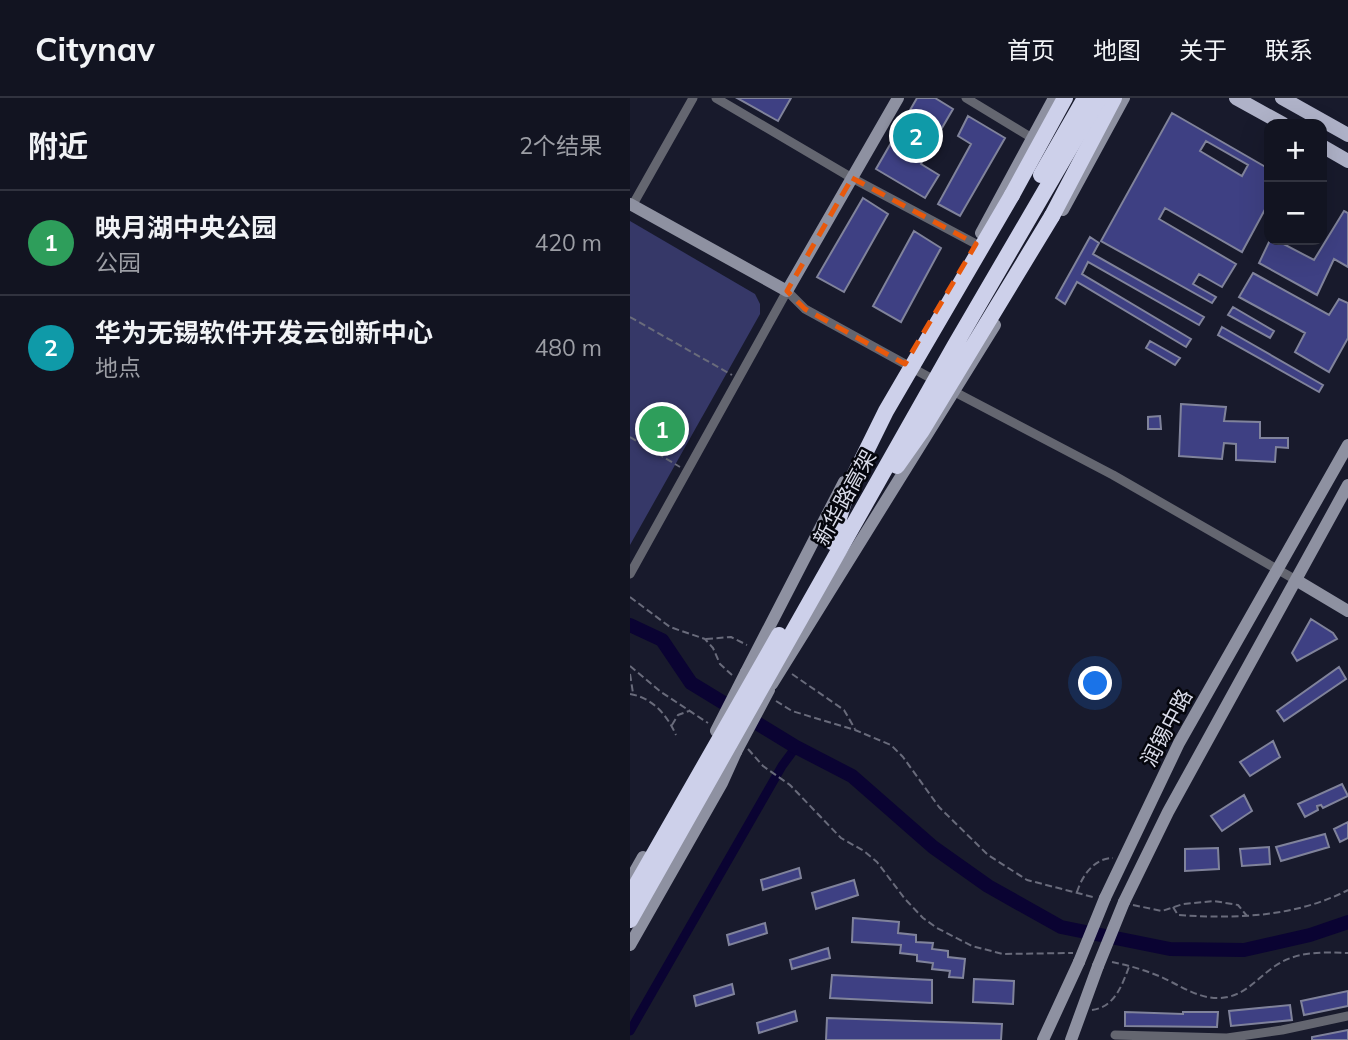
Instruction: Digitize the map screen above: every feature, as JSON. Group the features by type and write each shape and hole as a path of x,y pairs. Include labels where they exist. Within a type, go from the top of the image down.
{"highway":[{"path":"836,545 848,488 886,411 1012,195 1065,98"},
{"name":"新华路高架","path":"630,920 1085,98"},
{"name":"新华路高架","path":"630,896 1099,98"},
{"path":"836,545 921,432 1052,216 1114,98"}],"main road":[{"path":"631,205 787,291 898,98"},
{"path":"630,880 710,742 905,364 976,244 1054,98"},
{"path":"630,945 722,782 771,684 955,392 1086,172 1124,98"},
{"path":"1236,98 1274,119"},
{"path":"1282,98 1348,135"},
{"path":"1327,149 1348,160"},
{"name":"润锡中路","path":"1043,1040 1103,898 1179,743 1348,445"},
{"name":"润锡中路","path":"1071,1040 1125,903 1168,812 1348,485"},
{"path":"1296,580 1348,611"}],"street":[{"path":"631,205 693,98"},
{"path":"716,98 852,178 976,244"},
{"path":"966,98 1032,138"},
{"path":"630,574 787,291 805,309 1113,475 1296,580"},
{"path":"1115,1035 1227,1039 1348,1016"}],"path":[{"path":"630,317 738,379"},
{"path":"630,437 687,471"},
{"path":"630,597 670,627 705,639 711,644 726,670 743,675"},
{"path":"705,639 731,637 758,651"},
{"path":"630,666 661,692 710,724"},
{"path":"782,668 844,710 855,730"},
{"path":"630,674 632,694 655,705 676,735"},
{"path":"771,698 793,711 855,730 891,745 903,757 939,807 988,855 1027,880 1103,898"},
{"path":"672,726 678,715 690,711"},
{"path":"738,747 749,750 766,769 790,785 841,838 877,862 922,918 956,940 1003,954 1076,957"},
{"path":"1076,893 1092,866 1108,858 1124,859"},
{"path":"1173,907 1178,915 1218,918 1247,916 1294,911 1327,901 1348,890"},
{"path":"1125,903 1162,911 1182,904 1214,901 1238,905 1247,916"},
{"path":"1103,964 1129,966 1184,989 1222,998 1249,989 1276,965 1300,955 1312,952 1348,953"},
{"path":"1083,1009 1097,1010 1117,996 1129,966"}],"highlighted area":[{"path":"852,178 976,244 905,364 805,309 787,291"}],"shaded area":[{"path":"630,221 755,294 760,304 760,314 630,545"}],"building":[{"path":"737,98 791,98 778,121"},
{"path":"917,98 935,98 953,109 921,164 939,175 925,198 876,169"},
{"path":"1172,113 1264,166 1264,211 1242,252 1165,208 1159,219 1236,264 1222,287 1199,274 1193,284 1216,297 1212,303 1101,241","holes":["1206,141 1248,165 1242,176 1200,151"]},
{"path":"968,116 1005,138 960,216 938,204 971,144 958,136"},
{"path":"863,198 888,214 844,292 817,277"},
{"path":"1344,211 1348,213 1348,267 1334,259 1317,295 1259,263 1268,245 1286,245 1314,260 1323,245 1327,245 1327,239"},
{"path":"914,231 941,248 901,322 873,306"},
{"path":"1090,237 1099,243 1093,254 1204,317 1199,325 1088,262 1082,274 1191,339 1186,347 1077,282 1065,304 1056,298"},
{"path":"1253,273 1329,315 1339,299 1348,303 1348,338 1329,372 1295,352 1305,333 1239,297"},
{"path":"1233,307 1274,331 1270,338 1228,315"},
{"path":"1222,327 1323,385 1319,392 1218,335"},
{"path":"1150,341 1180,358 1175,365 1146,348"},
{"path":"1181,404 1226,407 1224,421 1260,422 1260,438 1288,438 1288,448 1276,447 1275,462 1236,460 1236,444 1224,443 1222,459 1179,456"},
{"path":"1160,416 1161,429 1148,429 1148,417"},
{"path":"1311,619 1333,633 1337,639 1297,661 1292,653"},
{"path":"1339,667 1346,679 1284,721 1277,711"},
{"path":"1273,741 1280,757 1250,776 1240,762"},
{"path":"1342,784 1348,796 1323,808 1321,805 1317,806 1318,810 1305,817 1298,804"},
{"path":"1244,795 1252,811 1222,831 1211,816"},
{"path":"1348,822 1348,838 1340,842 1334,829"},
{"path":"1325,834 1329,847 1281,861 1276,847"},
{"path":"1269,847 1270,864 1242,866 1240,849"},
{"path":"1218,848 1219,869 1185,871 1185,849"},
{"path":"799,868 801,878 763,890 761,880"},
{"path":"854,880 858,895 816,909 812,893"},
{"path":"853,918 899,922 898,933 916,935 916,942 933,943 932,949 948,951 948,957 965,959 963,978 949,977 950,971 932,969 933,963 917,961 917,955 900,953 901,945 852,942"},
{"path":"765,923 767,933 729,945 727,935"},
{"path":"828,948 830,958 792,969 790,960"},
{"path":"832,975 932,980 932,1003 830,998"},
{"path":"974,979 1014,981 1013,1004 973,1002"},
{"path":"732,984 734,994 696,1006 694,996"},
{"path":"1348,991 1348,1006 1304,1015 1301,1001"},
{"path":"1290,1005 1292,1020 1231,1026 1229,1011"},
{"path":"795,1011 797,1021 759,1033 757,1023"},
{"path":"1125,1012 1218,1012 1217,1027 1125,1026"},
{"path":"827,1018 1002,1024 1001,1040 826,1040"},
{"path":"1348,1030 1348,1040 1312,1040 1312,1037"}],"waterway":[{"path":"630,625 662,640 691,683 796,747 852,776 933,847 988,886 1061,927 1170,949 1244,950 1310,935 1348,922"},
{"path":"630,1031 782,766 796,747"}],"place":[{"name":"华为无锡软件开发云创新中心","path":"916,136"},
{"name":"映月湖中央公园","path":"662,429"}]}
